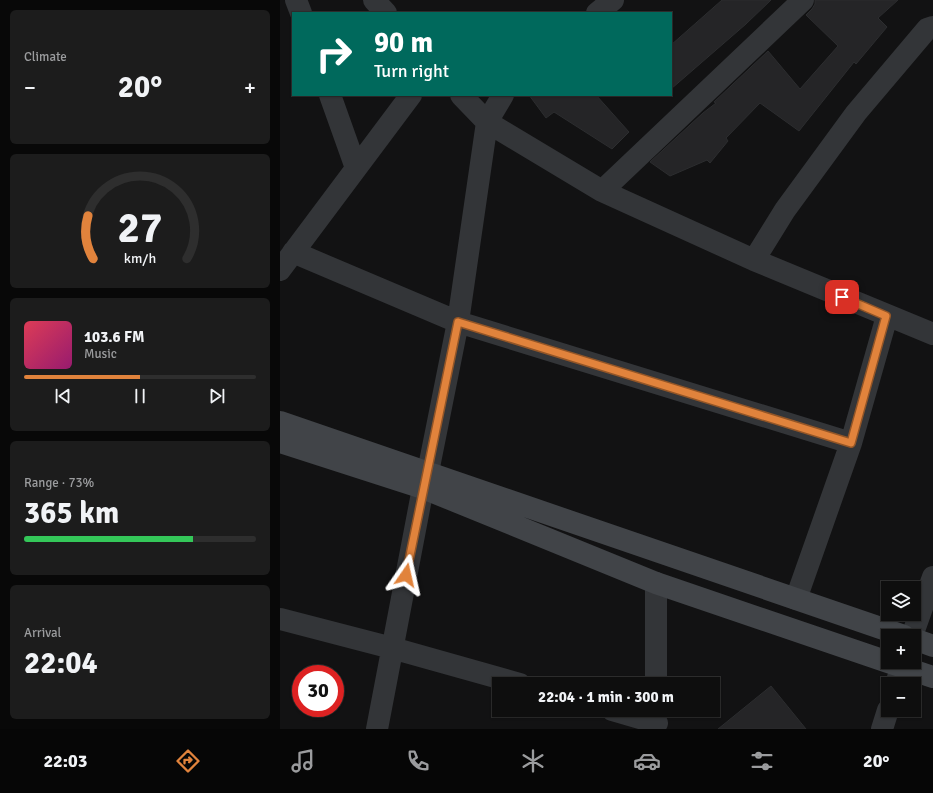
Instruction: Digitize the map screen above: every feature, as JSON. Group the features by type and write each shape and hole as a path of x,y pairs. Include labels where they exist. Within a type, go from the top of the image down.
{"main road":[{"path":"280,422 425,480 656,584 881,662"},
{"path":"280,442 425,480 796,599 884,629"},
{"path":"921,642 933,646"},
{"path":"903,669 933,677"}],"street":[{"path":"296,0 301,12"},
{"path":"374,0 385,12"},
{"path":"598,12 613,0"},
{"path":"602,191 803,0"},
{"path":"754,260 785,210 856,113 927,29 933,27"},
{"path":"330,96 356,168"},
{"path":"280,270 409,96"},
{"path":"462,96 487,122 602,191 754,260 886,316 933,334"},
{"path":"378,729 392,648 425,480 458,322 487,122 502,96"},
{"path":"294,252 458,322 851,443"},
{"path":"796,599 851,443 886,316"},
{"path":"914,629 933,577"},
{"path":"656,584 656,677"},
{"path":"280,620 392,648 495,677"},
{"path":"641,717 657,721"},
{"path":"882,729 886,717"}],"building":[{"path":"722,0 771,0 746,24 672,88 672,44"},
{"path":"815,0 898,0 878,18 887,27 856,64 854,62 799,131 760,103 726,138 728,141 710,163 707,160 670,176 650,162 703,113 716,103 714,102 768,51 800,89 838,46 806,15 815,4"},
{"path":"530,96 597,96 629,132 612,149 554,112 546,118"},
{"path":"771,686 806,729 718,729"}],"route":[{"path":"406,575 458,322 851,443 886,316 842,297"}]}
